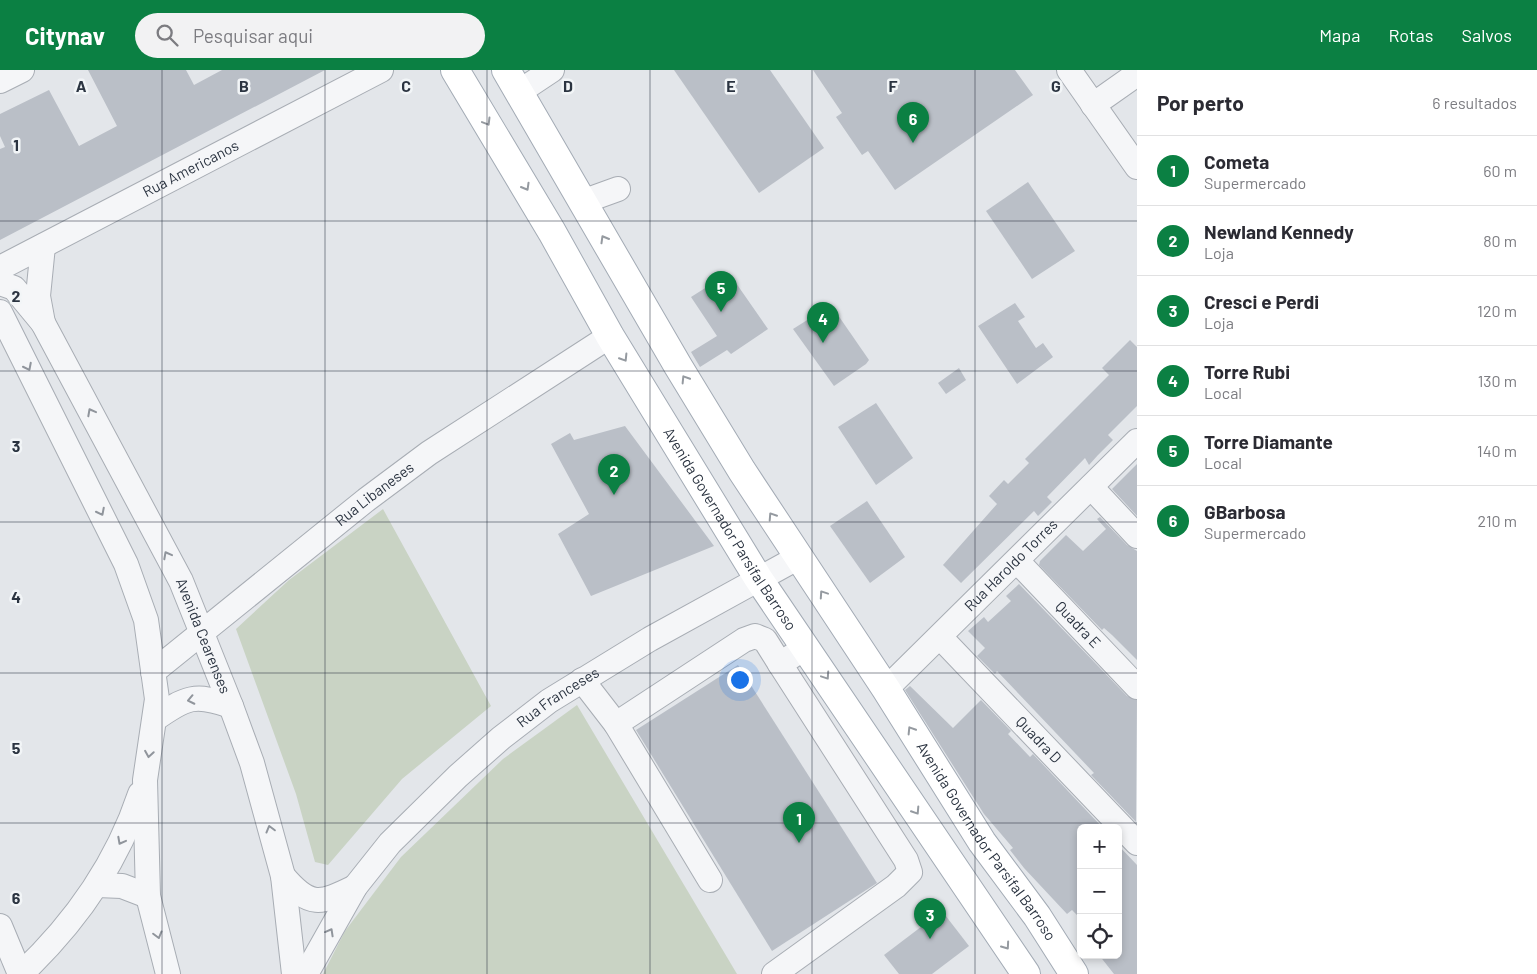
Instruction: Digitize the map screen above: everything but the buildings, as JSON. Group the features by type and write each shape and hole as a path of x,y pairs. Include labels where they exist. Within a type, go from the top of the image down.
{"main road":[{"name":"Avenida Governador Parsifal Barroso","path":"455,70 547,224 610,336 758,578 1026,974"},
{"path":"468,70 485,91 507,98 512,81"},
{"name":"Avenida Governador Parsifal Barroso","path":"512,81 678,366 982,842 1037,916 1074,974"}],"street":[{"path":"0,82 22,70"},
{"name":"Rua Americanos","path":"0,268 381,70"},
{"path":"512,81 552,70"},
{"path":"1069,70 1137,168"},
{"path":"1093,105 1137,74"},
{"path":"582,202 618,189"},
{"name":"Avenida Cearenses","path":"43,246 38,296 43,322"},
{"name":"Avenida Cearenses","path":"0,284 14,288 43,322 181,581 252,763 283,876 294,974"},
{"path":"0,926 20,974 45,951 97,885 131,823 145,780 157,698 146,620 126,564 2,321"},
{"name":"Rua Libaneses","path":"153,672 366,500 429,453 610,336"},
{"name":"Rua Haroldo Torres","path":"886,689 941,638 1137,441"},
{"path":"1091,487 1137,536"},
{"name":"Rua Franceses","path":"306,974 355,887 390,843 458,776 549,700 758,578 799,557"},
{"name":"Quadra E","path":"1017,561 1137,687"},
{"path":"616,724 744,640 755,636 765,640 906,860 910,872 896,886 774,974"},
{"name":"Quadra D","path":"941,638 1137,843"},
{"path":"780,664 806,647"},
{"path":"582,680 616,724 710,880"},
{"path":"155,719 176,704 190,699 208,697 231,706"},
{"path":"145,780 148,896 168,974"},
{"name":"Rua Franceses","path":"283,876 301,896 315,900 324,900 355,887"},
{"path":"97,885 122,886 148,896"}],"green space":[{"path":"383,509 491,706 402,779 328,865 315,862 296,794 236,629 289,580"},
{"path":"577,705 737,974 323,974 345,931 401,857 503,759"}],"place":[{"name":"GBarbosa","path":"913,143"},
{"name":"Torre Diamante","path":"721,312"},
{"name":"Torre Rubi","path":"823,343"},
{"name":"Newland Kennedy","path":"614,495"},
{"name":"Cometa","path":"799,843"},
{"name":"Cresci e Perdi","path":"930,939"}]}
